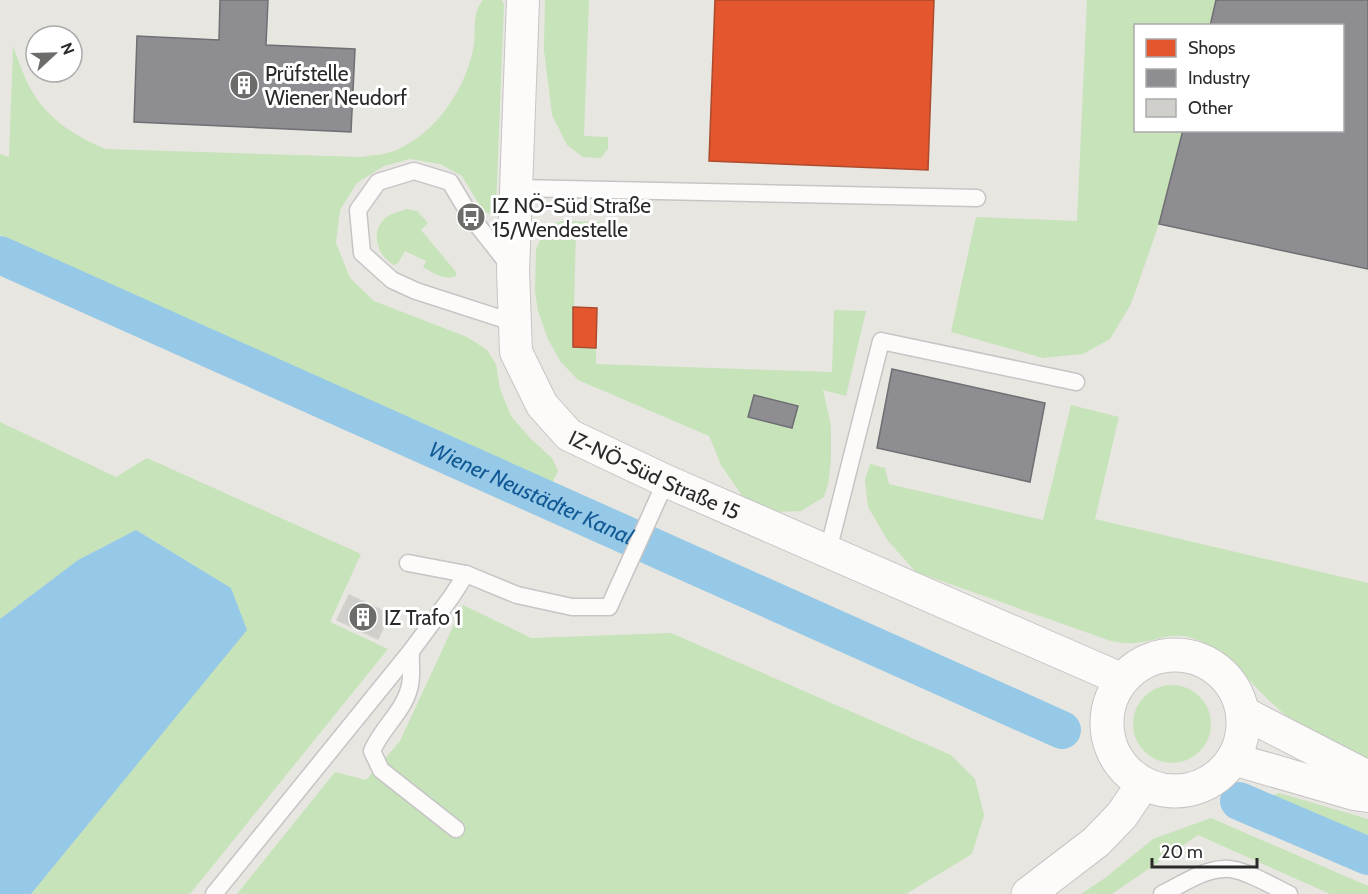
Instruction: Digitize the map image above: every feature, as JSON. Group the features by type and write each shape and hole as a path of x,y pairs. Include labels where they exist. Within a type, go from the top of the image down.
{"street":[{"name":"IZ-NÖ-Süd Straße 15","path":"523,0 513,271 516,352 542,405 569,435 666,481 1121,679"},
{"path":"1166,655 1192,657 1215,668 1233,687 1242,712 1242,736 1233,759 1216,778 1193,790 1167,792 1143,784 1120,765 1107,737 1108,706 1121,679 1141,663 1166,655"},
{"path":"1242,712 1368,777"},
{"path":"1233,759 1368,796"},
{"path":"1028,894 1096,842 1122,815 1143,784"}],"lane":[{"path":"513,271 471,218 450,182 414,171 378,182 358,210 362,253 392,280 416,291 515,323"},
{"path":"517,188 977,198"},
{"path":"828,552 881,341 1076,382"},
{"path":"408,563 466,574 517,595 572,607 609,607 666,481"},
{"path":"214,894 411,651 466,574"},
{"path":"411,651 410,689 399,710 377,737 372,751 381,770 456,829"},
{"path":"1162,894 1208,872 1224,868 1236,870 1289,894"}],"green space":[{"path":"483,0 502,0 504,4 496,207 490,214 483,211 462,176 440,164 410,159 384,166 357,183 340,210 336,243 350,278 374,301 467,337 487,350 496,364 500,389 511,416 552,458 558,471 552,483 0,235 0,154 9,157 13,46 24,76 24,84 28,84 47,112 74,133 105,149 362,157 390,152 409,143 423,133 447,108 457,93 470,61 476,15"},
{"path":"545,0 589,0 584,136 608,137 608,149 601,158 583,157 567,145 552,115 544,50"},
{"path":"1087,0 1216,0 1210,24 1134,24 1134,132 1183,132 1159,224 1131,304 1110,339 1083,354 1043,358 951,332 976,217 1077,221"},
{"path":"407,209 417,211 428,223 421,230 456,272 456,276 447,278 435,274 423,267 426,261 405,251 398,263 394,265 383,255 377,242 378,228 388,216"},
{"path":"562,221 601,222 605,228 576,228 573,347 596,348 596,364 832,372 834,310 866,311 846,396 823,390 831,426 831,462 824,497 801,511 776,512 743,497 721,465 709,436 578,380 560,361 548,339 538,311 535,292 536,249 551,224"},
{"path":"1071,405 1119,417 1095,519 1368,583 1368,758 1294,721 1221,654 1192,638 1170,636 1131,643 1111,641 916,572 888,541 868,507 865,480 870,464 885,468 889,484 1043,520"},
{"path":"0,422 116,477 147,458 361,554 330,622 388,649 190,894 31,894 246,630 231,588 136,530 78,560 0,619"},
{"path":"463,605 531,638 671,633 951,755 975,779 984,815 972,854 906,894 237,894 335,772 366,780 400,741"},
{"path":"1172,685 1187,688 1200,696 1208,709 1211,724 1208,739 1200,752 1187,760 1172,763 1157,760 1144,752 1136,739 1133,724 1136,709 1144,696 1157,688"},
{"path":"1279,793 1368,819 1368,846 1262,800"},
{"path":"1211,818 1368,886 1368,894 1330,894 1198,835 1112,894 1081,894 1105,878 1153,839"}],"water":[{"path":"136,530 231,588 247,630 31,894 0,894 0,619 78,560"}],"building: Shops":[{"path":"715,0 934,0 928,170 709,161"},
{"path":"573,307 597,308 596,348 573,347"}],"building: Industry":[{"name":"Prüfstelle Wiener Neudorf","path":"220,0 268,0 266,45 355,49 351,132 134,122 137,36 219,40"},
{"path":"1216,0 1368,0 1368,269 1159,224 1182,132 1344,132 1344,24 1210,24"},
{"path":"892,369 1045,403 1030,482 877,448"},
{"path":"754,395 798,406 792,428 748,417"}],"building: Other":[{"name":"IZ Trafo 1","path":"349,595 390,614 378,639 337,620"}],"waterway":[{"name":"Wiener Neustädter Kanal","path":"0,255 1062,730"},
{"name":"Wiener Neustädter Kanal","path":"1239,801 1368,856"}],"place":[{"name":"Prüfstelle Wiener Neudorf","path":"244,85"},
{"name":"IZ NÖ-Süd Straße 15/Wendestelle","path":"471,217"},
{"name":"IZ Trafo 1","path":"363,617"}]}
